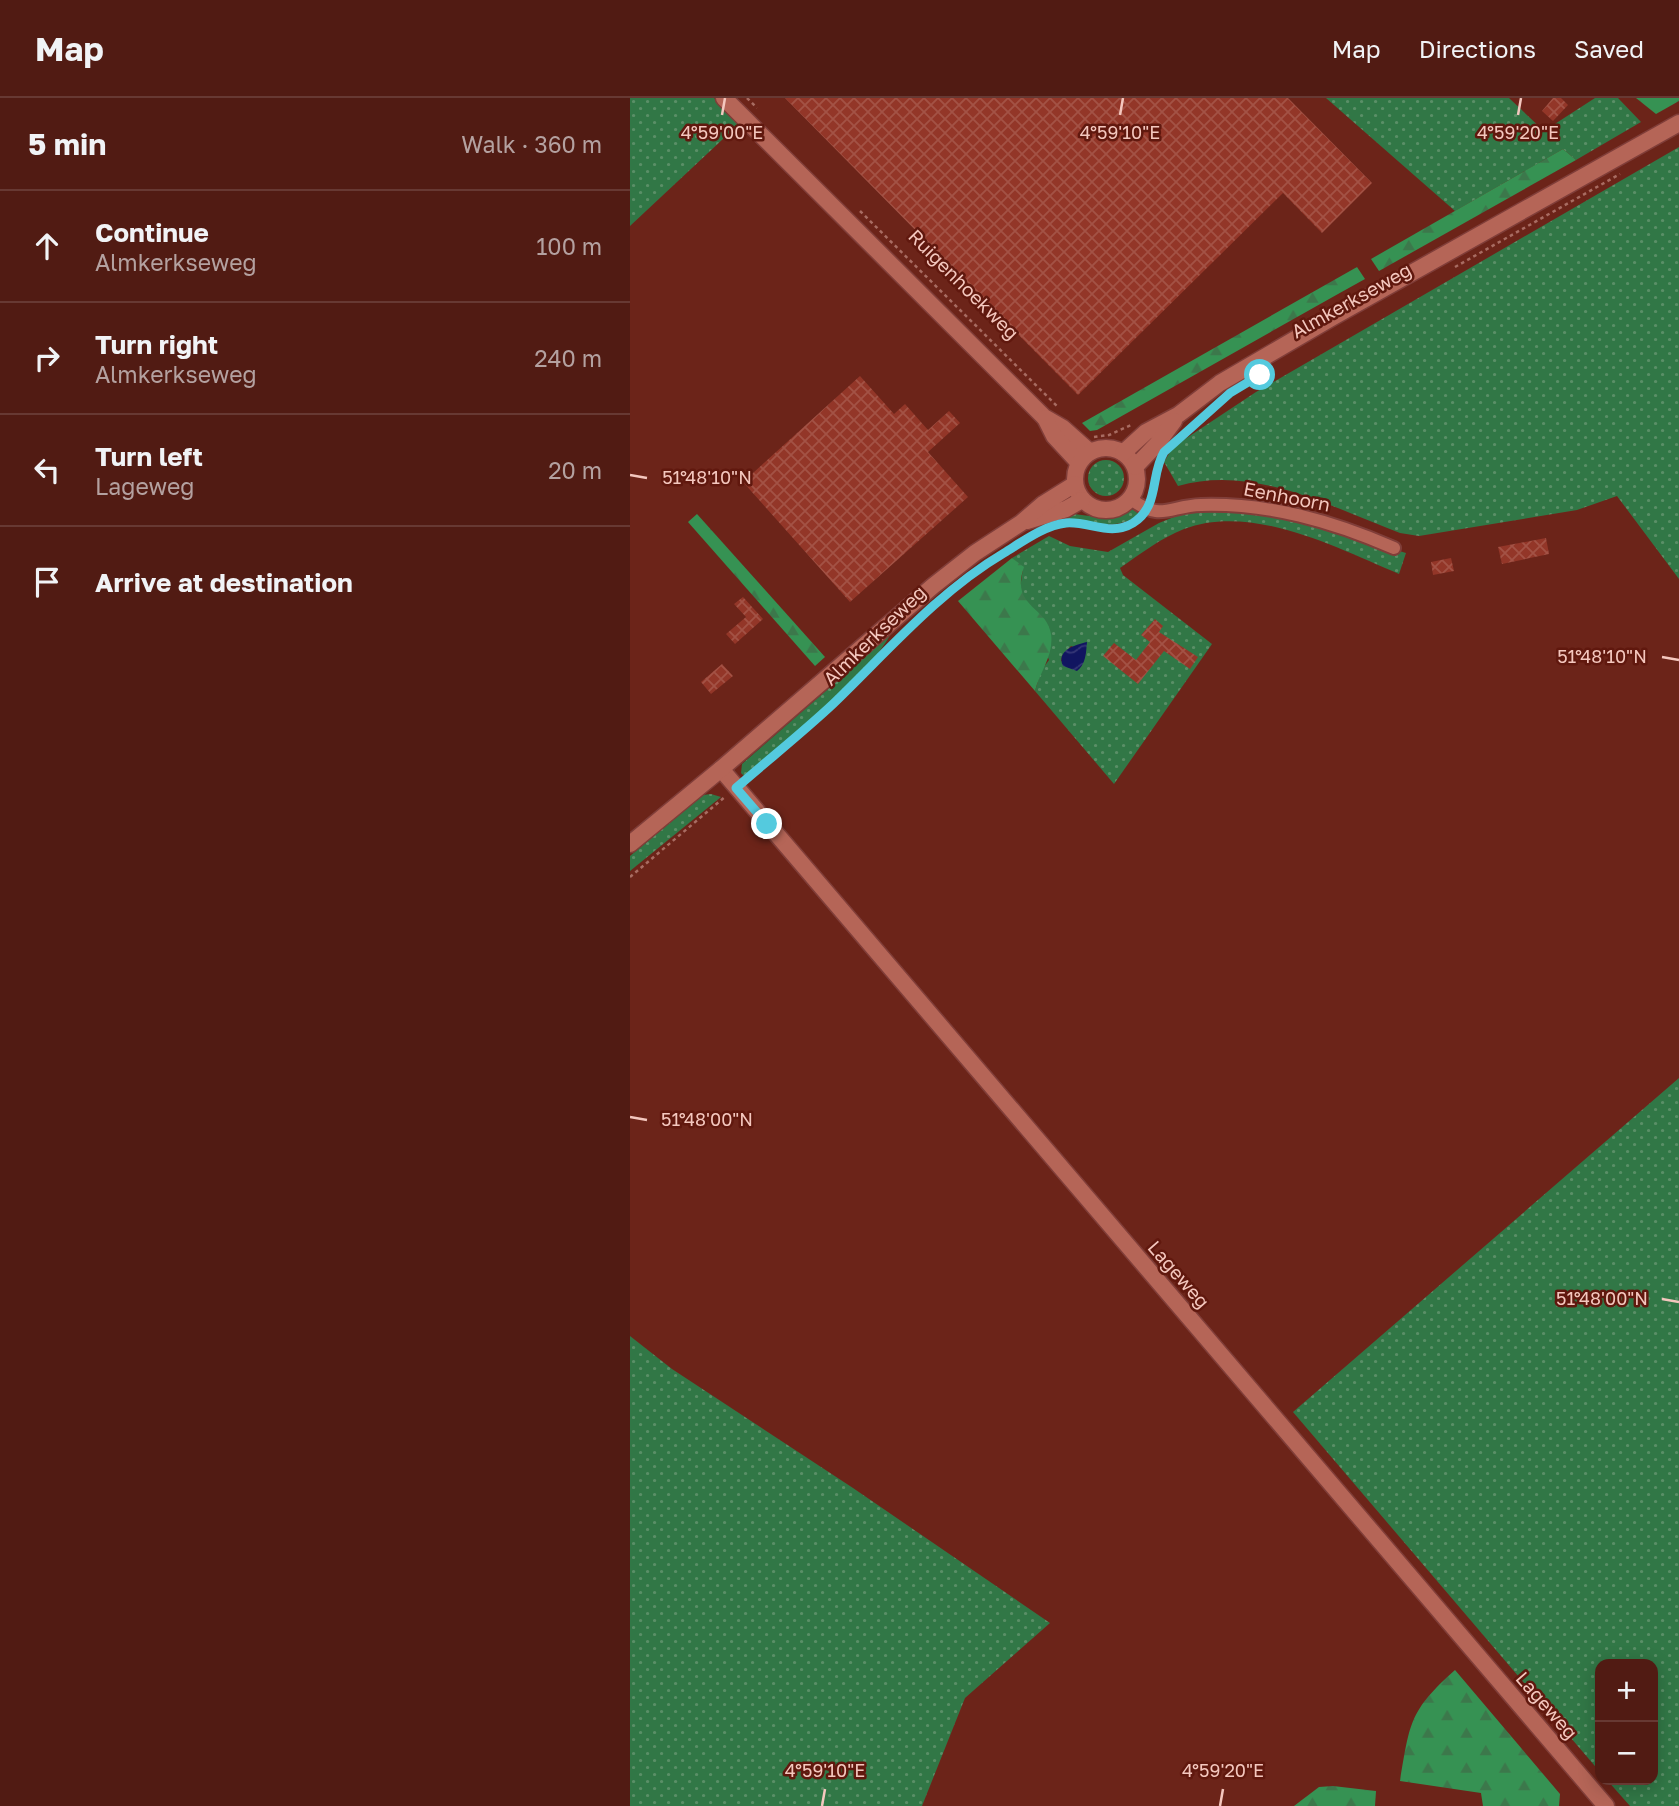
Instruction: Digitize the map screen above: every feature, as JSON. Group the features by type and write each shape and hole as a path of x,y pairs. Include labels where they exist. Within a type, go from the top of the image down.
{"street":[{"name":"Ruigenhoekweg","path":"724,98 1044,417 1054,436 1087,451"},
{"name":"Almkerkseweg","path":"1135,467 1178,415 1220,383 1679,123"},
{"name":"Almkerkseweg","path":"1123,453 1156,443"},
{"path":"1112,448 1123,453 1135,467 1137,484 1131,499 1112,510 1091,507 1083,500 1075,484 1087,451 1112,448"},
{"name":"Almkerkseweg","path":"630,844 933,586 1043,504 1075,484"},
{"path":"1131,499 1146,510"},
{"name":"Almkerkseweg","path":"1021,523 1066,509 1083,500"},
{"name":"Eenhoorn","path":"1146,510 1163,512 1194,505 1256,506 1348,528 1394,548"},
{"name":"Lageweg","path":"721,769 1606,1806"}],"path":[{"path":"747,98 763,114"},
{"path":"1445,272 1630,169"},
{"name":"Ruigenhoekweg","path":"857,208 1065,414"},
{"path":"1181,437 1210,410"},
{"path":"1063,523 1115,530 1133,523 1153,498 1159,461 1156,443 1140,426 1132,425 1109,435 1087,451"},
{"path":"1012,548 1045,529"},
{"path":"958,586 990,562"},
{"name":"Almkerkseweg","path":"630,877 831,705 948,594"}],"green space":[{"path":"630,98 714,98 739,124 630,226"},
{"path":"1326,98 1509,98 1544,131 1595,98 1618,98 1641,122 1576,160 1563,149 1455,211"},
{"path":"1636,98 1679,98 1679,101 1656,114"},
{"path":"1679,147 1679,579 1617,496 1577,510 1419,536 1400,533 1319,501 1263,484 1235,480 1178,486 1164,462 1173,447 1256,392"},
{"path":"1563,149 1576,160 1379,271 1371,259"},
{"path":"1357,267 1365,279 1097,430 1090,431 1082,423"},
{"path":"1106,460 1119,465 1124,478 1119,491 1106,496 1093,491 1088,478 1093,465"},
{"path":"1131,508 1139,514 1115,524 1071,520 1042,525 1066,513 1105,518 1119,515"},
{"path":"1206,509 1277,514 1406,553 1399,574 1294,532 1238,521 1210,522 1175,533 1120,568 1123,575 1212,644 1114,784 1035,691 1041,671 1049,660 1020,589 1023,568 1012,558 1049,536 1070,546 1108,552 1159,523","holes":["1071,646 1086,651 1081,667 1061,661"]},
{"path":"697,514 825,657 815,666 688,522"},
{"path":"1012,558 1024,567 1021,580 1025,598 1043,617 1051,634 1049,656 1035,691 958,601"},
{"path":"891,634 861,675 824,711 745,777 741,773 742,764"},
{"path":"703,795 721,797 630,871 630,856"},
{"path":"1679,1078 1679,1806 1630,1806 1611,1785 1658,1785 1658,1659 1595,1659 1595,1766 1293,1412"},
{"path":"630,1336 672,1369 853,1488 1050,1623 965,1698 922,1806 630,1806"},
{"path":"1455,1670 1560,1794 1559,1806 1483,1806 1481,1793 1400,1781 1414,1719 1428,1696"},
{"path":"1319,1787 1376,1791 1375,1806 1294,1806"}],"water":[{"path":"1087,642 1085,658 1077,671 1063,666 1064,652"}],"building":[{"path":"785,98 1288,98 1372,183 1322,233 1283,193 1078,395"},
{"path":"1553,98 1561,98 1568,105 1553,121 1542,111"},
{"path":"860,376 894,414 905,404 928,430 949,411 960,423 928,452 968,497 850,602 743,482"},
{"path":"1546,538 1549,554 1502,564 1498,547"},
{"path":"1451,558 1454,571 1433,575 1431,562"},
{"path":"743,597 763,619 735,644 726,634 746,617 734,604"},
{"path":"1155,619 1163,626 1159,632 1198,657 1190,669 1164,651 1138,684 1103,656 1114,643 1136,660 1150,642 1141,635"},
{"path":"722,664 733,676 711,694 701,682"}],"route":[{"path":"767,824 736,788 831,705 899,638 948,594 1001,554 1045,529 1073,523 1115,530 1133,523 1153,498 1159,461 1164,452 1230,393 1260,375"}]}
